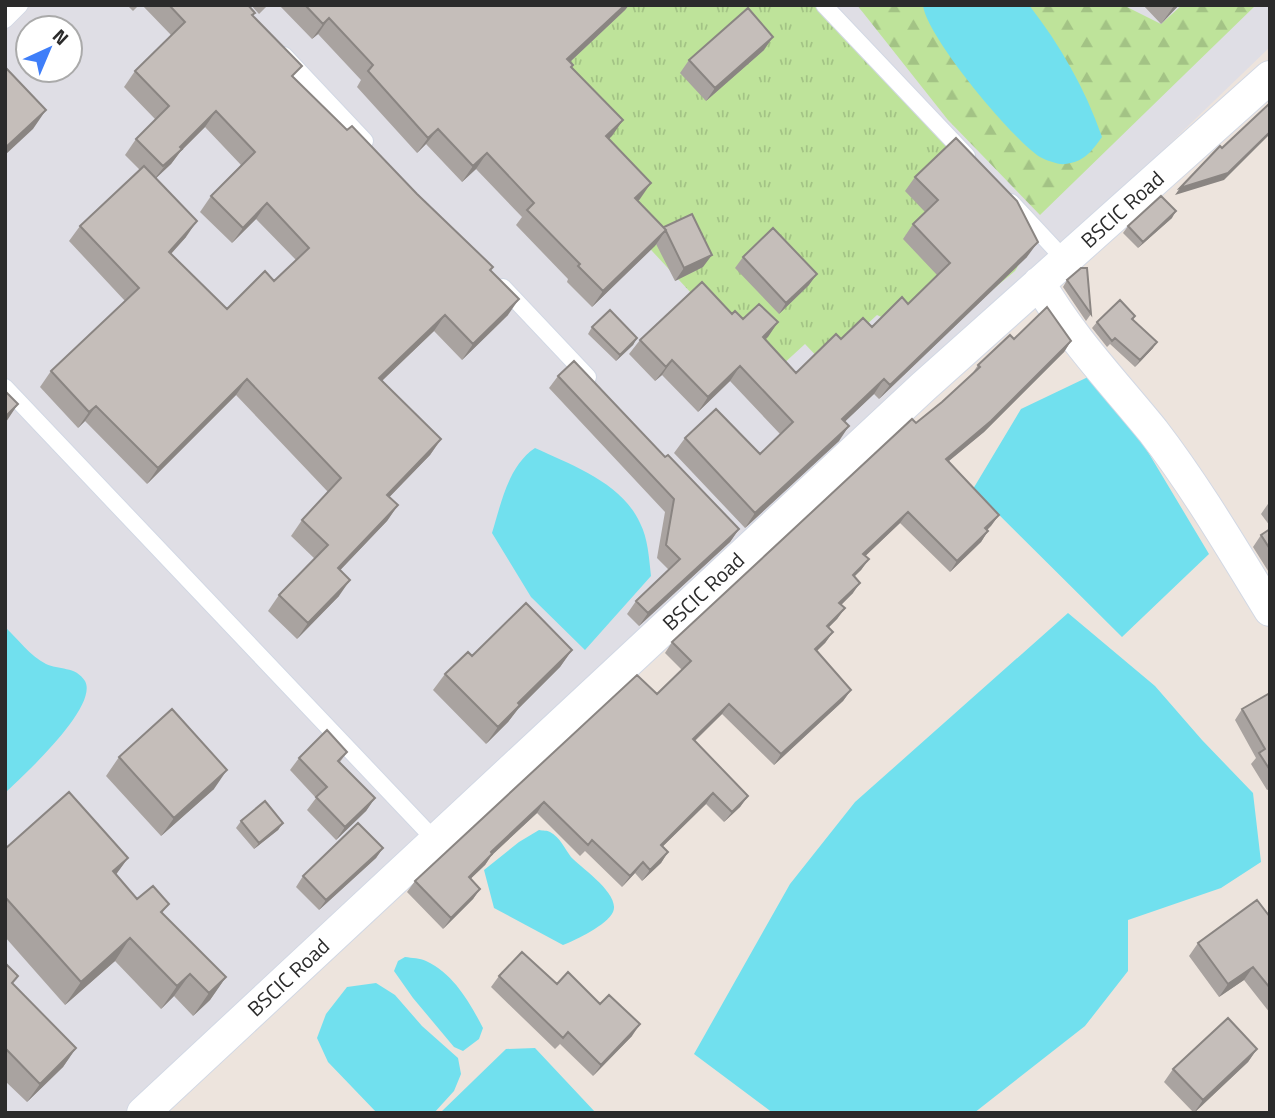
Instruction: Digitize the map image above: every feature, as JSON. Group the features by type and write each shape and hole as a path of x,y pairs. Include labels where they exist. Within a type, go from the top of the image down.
{"street":[{"name":"BSCIC Road","path":"143,1113 435,840 745,543 1270,77"},
{"path":"1039,283 1056,313 1154,434 1223,534 1270,610"}],"lane":[{"path":"5,19 20,5"},
{"path":"824,5 982,172"},
{"path":"275,46 379,156"},
{"path":"1000,191 1066,260"},
{"path":"493,277 598,387"},
{"path":"5,387 435,840"}],"shaded area":[{"path":"5,5 1270,5 1270,47 1076,234 132,1113 5,1113"}],"green space":[{"path":"452,5 821,5 1036,236 1015,271 973,306 890,321 877,315 824,364 805,344 769,377 627,224"},
{"path":"857,5 1123,5 1161,24 1182,5 1256,5 1040,215 948,120"}],"water":[{"path":"923,5 1029,5 1061,51 1088,101 1102,137 1095,147 1082,158 1062,164 1042,158 1027,147 991,109 954,62 928,20"},
{"path":"1088,377 1145,447 1209,554 1122,637 973,489 1021,409"},
{"path":"535,448 609,486 632,509 643,529 651,576 585,650 531,597 492,533 512,475"},
{"path":"1068,613 1155,686 1253,793 1261,862 1221,888 1128,920 1128,971 1085,1026 974,1113 773,1113 694,1054 790,884 855,802"},
{"path":"5,627 40,661 81,676 85,681 86,693 71,723 5,793"},
{"path":"539,830 549,831 557,837 571,857 606,890 614,905 610,917 598,927 563,945 494,908 484,870"},
{"path":"405,957 424,960 445,973 473,1009 483,1028 479,1039 463,1051 454,1047 394,971 398,961"},
{"path":"376,983 395,995 422,1026 458,1058 461,1074 454,1091 434,1113 377,1113 328,1062 317,1038 326,1014 347,987"},
{"path":"535,1048 596,1113 440,1113 506,1049"}],"building":[{"path":"169,5 248,5 255,13 252,15 302,66 292,76 347,130 352,126 417,194 493,267 490,270 519,299 473,344 445,315 379,378 441,439 387,495 398,505 338,568 350,580 308,623 279,595 328,545 302,520 341,478 247,379 158,468 96,406 89,412 51,371 139,288 80,226 144,166 197,221 169,252 227,309 265,271 274,281 309,248 267,203 243,228 211,196 255,152 216,111 163,166 136,139 169,106 135,71 185,22"},
{"path":"305,5 625,5 567,59 573,65 571,67 623,120 606,136 651,183 635,198 666,230 603,291 527,210 534,203 487,153 473,166 438,129 428,138 368,71 373,65 329,18 323,24"},
{"path":"748,8 773,37 715,88 689,60"},
{"path":"5,67 14,76 14,84 21,84 46,110 5,148"},
{"path":"1270,103 1270,132 1228,173 1180,188 1220,146 1222,148"},
{"path":"956,138 1017,201 1038,242 890,385 884,379 842,419 849,426 755,513 685,438 716,409 760,454 793,422 740,366 708,397 672,360 666,367 640,340 702,282 732,314 735,311 743,319 759,304 778,322 763,337 796,373 836,334 841,339 863,318 872,327 902,297 908,304 950,263 913,224 938,200 915,177"},
{"path":"1161,196 1176,211 1143,242 1128,226"},
{"path":"692,214 712,255 684,268 664,227"},
{"path":"773,228 817,274 786,303 743,257"},
{"path":"1081,268 1087,268 1091,314 1067,280"},
{"path":"1120,300 1135,316 1132,319 1157,342 1140,360 1115,338 1112,341 1097,322"},
{"path":"1047,307 1071,341 991,421 946,459 999,515 985,528 988,531 957,561 908,512 863,554 869,559 853,575 860,583 839,603 845,608 827,626 833,632 815,649 851,690 781,754 729,704 693,739 748,796 732,812 713,793 661,845 668,852 650,870 643,862 630,876 592,840 588,845 544,802 491,852 469,877 480,889 451,918 415,881 637,675 657,694 691,661 672,642 912,419 916,423 942,402 1010,335 1014,339"},
{"path":"610,310 637,338 620,355 592,327"},
{"path":"574,361 665,457 668,455 739,529 648,613 636,601 680,559 666,545 674,499 558,376"},
{"path":"5,391 18,404 5,417"},
{"path":"1270,529 1270,549 1261,535"},
{"path":"526,603 572,650 518,703 520,705 498,727 445,674 468,652 472,656"},
{"path":"1270,693 1270,770 1259,753 1265,749 1242,709"},
{"path":"172,709 227,770 174,818 119,757"},
{"path":"327,730 347,752 338,761 375,798 345,827 316,797 327,787 299,758"},
{"path":"69,792 128,858 113,871 137,899 153,886 169,904 161,912 226,977 209,993 190,974 177,986 130,938 81,982 5,897 5,849"},
{"path":"265,801 283,823 259,843 241,821"},
{"path":"358,823 383,848 326,900 303,876"},
{"path":"1257,900 1270,917 1270,988 1253,967 1228,984 1198,943"},
{"path":"522,952 557,984 568,972 600,1004 609,995 640,1024 601,1065 568,1032 563,1038 499,976"},
{"path":"5,963 18,976 12,983 76,1048 40,1084 5,1048"},
{"path":"1228,1018 1257,1049 1203,1100 1173,1069"}]}
